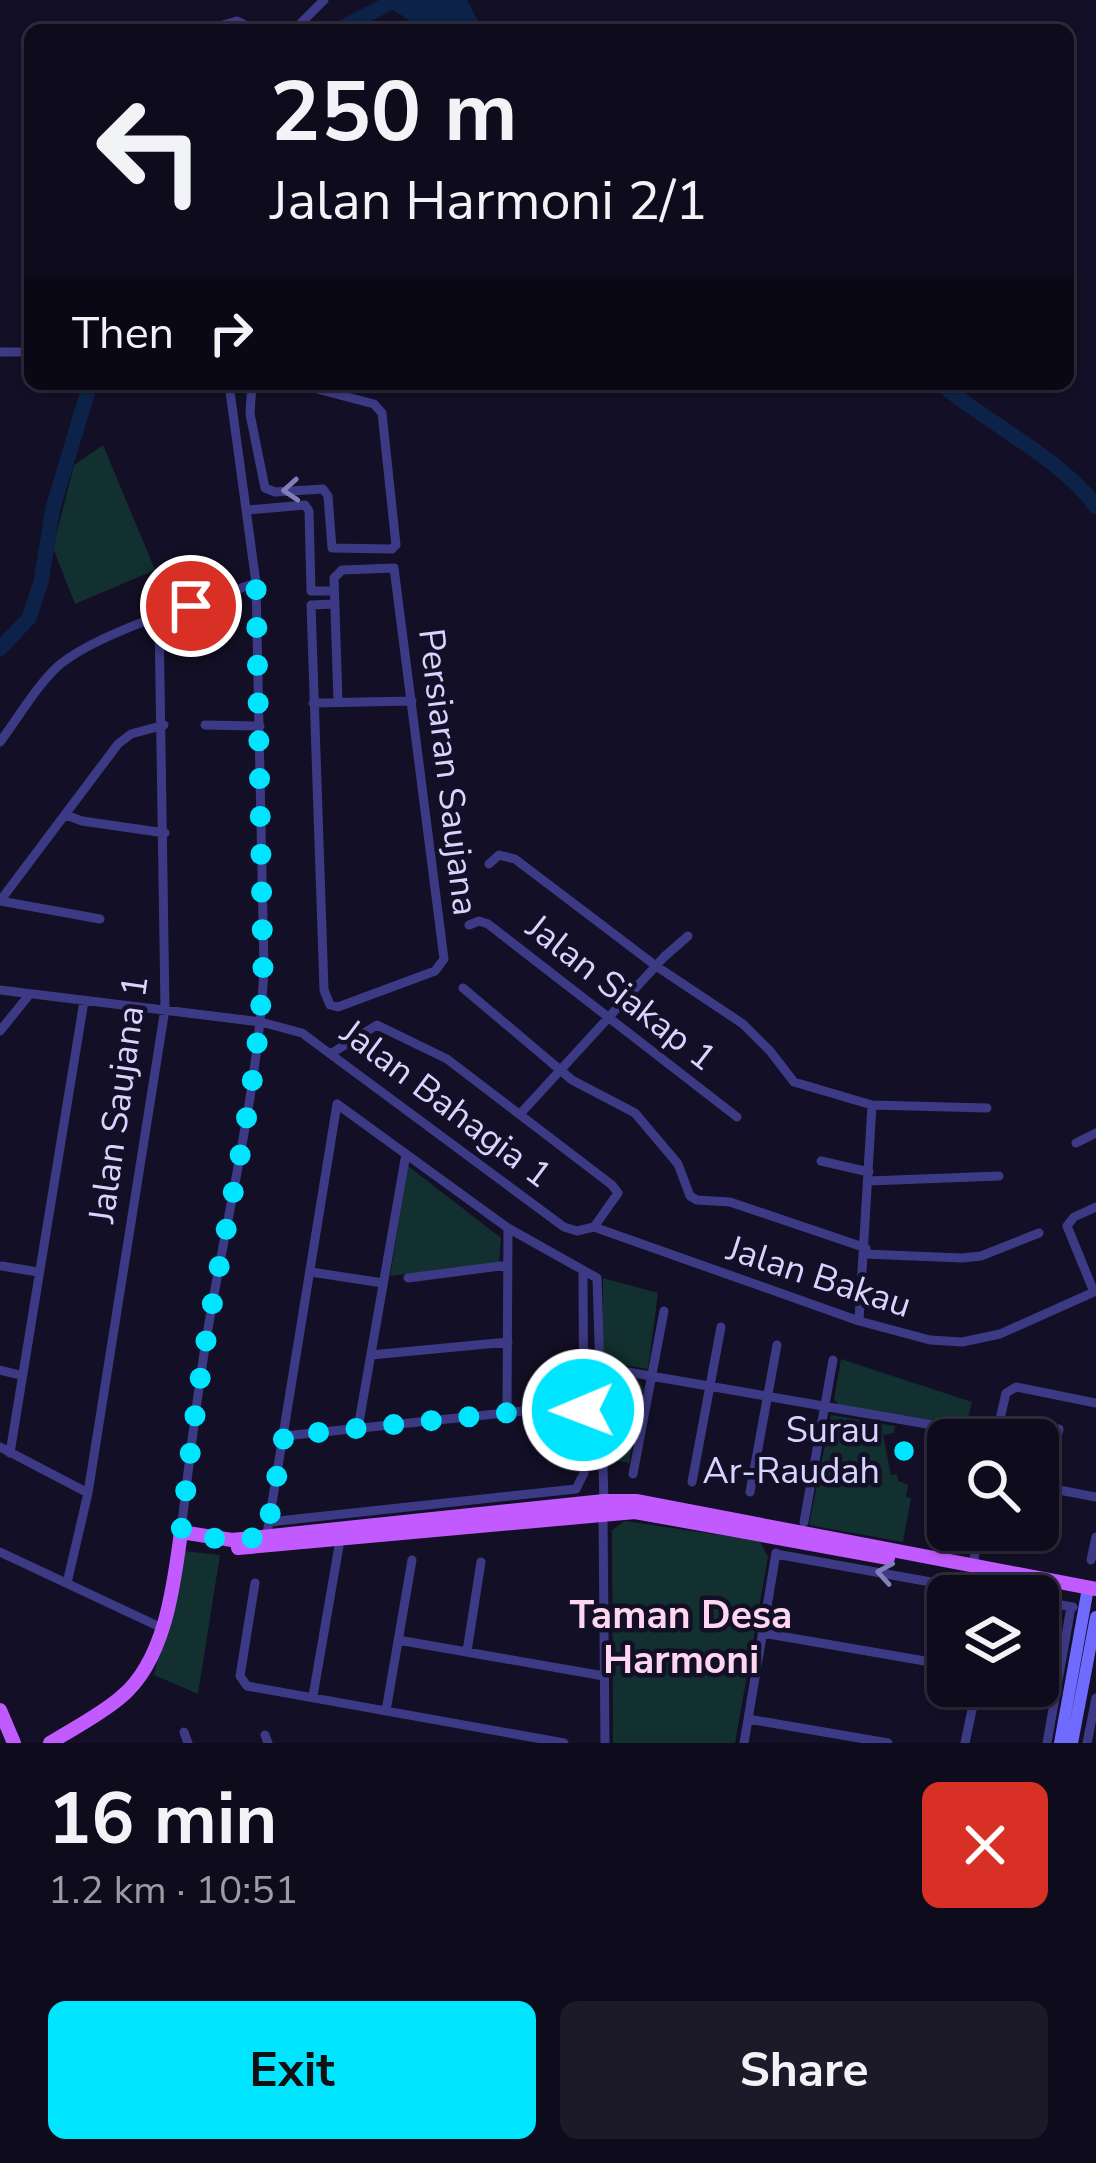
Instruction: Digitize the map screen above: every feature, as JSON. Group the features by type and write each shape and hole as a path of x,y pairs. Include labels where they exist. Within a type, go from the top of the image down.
{"main road":[{"path":"267,1535 340,1540 604,1508"},
{"path":"50,1743 125,1694 153,1654 180,1538 604,1508 1088,1601"},
{"path":"778,1540 973,1565 1088,1601"},
{"path":"0,1710 14,1743"}],"street":[{"path":"299,24 324,0"},
{"path":"0,352 19,352"},
{"path":"180,1538 208,1325 261,1022 256,583 230,390"},
{"path":"252,390 251,424 262,457 262,482 269,491 323,489 328,496 332,548 392,549 396,545 382,413 374,404 321,390"},
{"path":"239,460 262,457"},
{"path":"247,510 305,505 309,511 311,591 334,591 338,702"},
{"name":"Persiaran Saujana","path":"334,591 334,578 342,570 394,568 444,958 435,971 338,1007 330,1006 324,990 311,605 334,604"},
{"path":"0,742 59,665 256,583"},
{"name":"Jalan Saujana 1","path":"67,1583 88,1493 165,1009 160,623"},
{"path":"313,703 412,701"},
{"path":"205,725 260,726"},
{"path":"100,919 0,901 118,744 131,734 158,726"},
{"path":"66,815 164,833"},
{"path":"489,864 499,854 514,860 742,1024 794,1082 877,1106 987,1108"},
{"name":"Jalan Siakap 1","path":"469,925 488,924 737,1117"},
{"path":"521,1113 662,970 688,937"},
{"path":"463,988 561,1071 635,1113 678,1164 684,1188 697,1200 730,1202 868,1253 981,1256 1039,1233"},
{"name":"Jalan Bahagia 1","path":"0,990 261,1022 302,1034 564,1227 577,1231 594,1227"},
{"path":"0,1031 29,995"},
{"path":"84,1000 5,1450 88,1493"},
{"path":"332,1053 369,1027 388,1027 447,1059 618,1193 594,1227"},
{"path":"583,1272 583,1479 570,1492 267,1535 337,1104 508,1228 583,1272 599,1282 605,1743"},
{"path":"859,1321 877,1106"},
{"path":"1076,1143 1096,1133"},
{"path":"358,1428 406,1154"},
{"path":"821,1161 872,1178 999,1176"},
{"path":"1093,1292 1067,1226 1074,1217 1096,1207"},
{"name":"Jalan Bakau","path":"594,1227 859,1321 930,1340 962,1342 1000,1334 1093,1292"},
{"path":"507,1413 508,1228"},
{"path":"408,1278 508,1265"},
{"path":"2,1266 38,1272"},
{"path":"311,1272 383,1282"},
{"path":"634,1474 664,1311"},
{"path":"692,1482 721,1327"},
{"path":"370,1355 508,1342"},
{"path":"750,1492 777,1345"},
{"path":"804,1522 833,1360"},
{"path":"599,1366 927,1425"},
{"path":"0,1370 20,1375"},
{"path":"1001,1419 1010,1389 1096,1403"},
{"path":"284,1436 601,1407"},
{"path":"1059,1489 1096,1497"},
{"path":"1091,1560 1096,1537"},
{"path":"313,1696 340,1540"},
{"path":"744,1743 778,1540 927,1578"},
{"path":"973,1565 975,1551"},
{"path":"0,1552 162,1628"},
{"path":"386,1711 412,1560"},
{"path":"467,1652 481,1562"},
{"path":"255,1583 242,1682 564,1743"},
{"path":"1059,1679 1088,1601"},
{"path":"1060,1743 1088,1601"},
{"path":"1072,1743 1088,1601"},
{"path":"762,1633 927,1661"},
{"path":"398,1640 604,1676"},
{"path":"1087,1743 1096,1698"},
{"path":"965,1743 973,1707"},
{"path":"1047,1743 1053,1707"},
{"path":"748,1719 887,1743"}],"green space":[{"path":"103,445 155,570 75,604 53,548 74,465"},
{"path":"408,1166 501,1238 499,1263 390,1276"},
{"path":"603,1278 658,1293 648,1369 602,1362"},
{"path":"841,1359 972,1402 968,1419 927,1420 839,1405 834,1399"},
{"path":"609,1376 639,1381 644,1389 629,1463 610,1459"},
{"path":"831,1415 895,1426 894,1433 883,1435 891,1475 897,1474 898,1481 908,1485 906,1497 911,1498 903,1542 809,1525"},
{"path":"625,1521 760,1541 768,1557 735,1743 613,1743 612,1530"},
{"path":"184,1551 220,1555 198,1694 154,1675"}],"water":[{"path":"378,0 467,0 483,24 415,24"}],"waterway":[{"path":"349,24 395,0"},
{"path":"0,649 29,618 41,582 53,508 88,390"},
{"path":"949,390 1046,458 1096,507"}],"place":[{"name":"Surau Ar-Raudah","path":"904,1451"}],"district":[{"name":"Taman Desa Harmoni","path":"681,1638"}],"route":[{"path":"191,606 256,583 263,969 248,1116 208,1325 181,1532 224,1540 266,1537 284,1436 543,1409 583,1410"}]}
